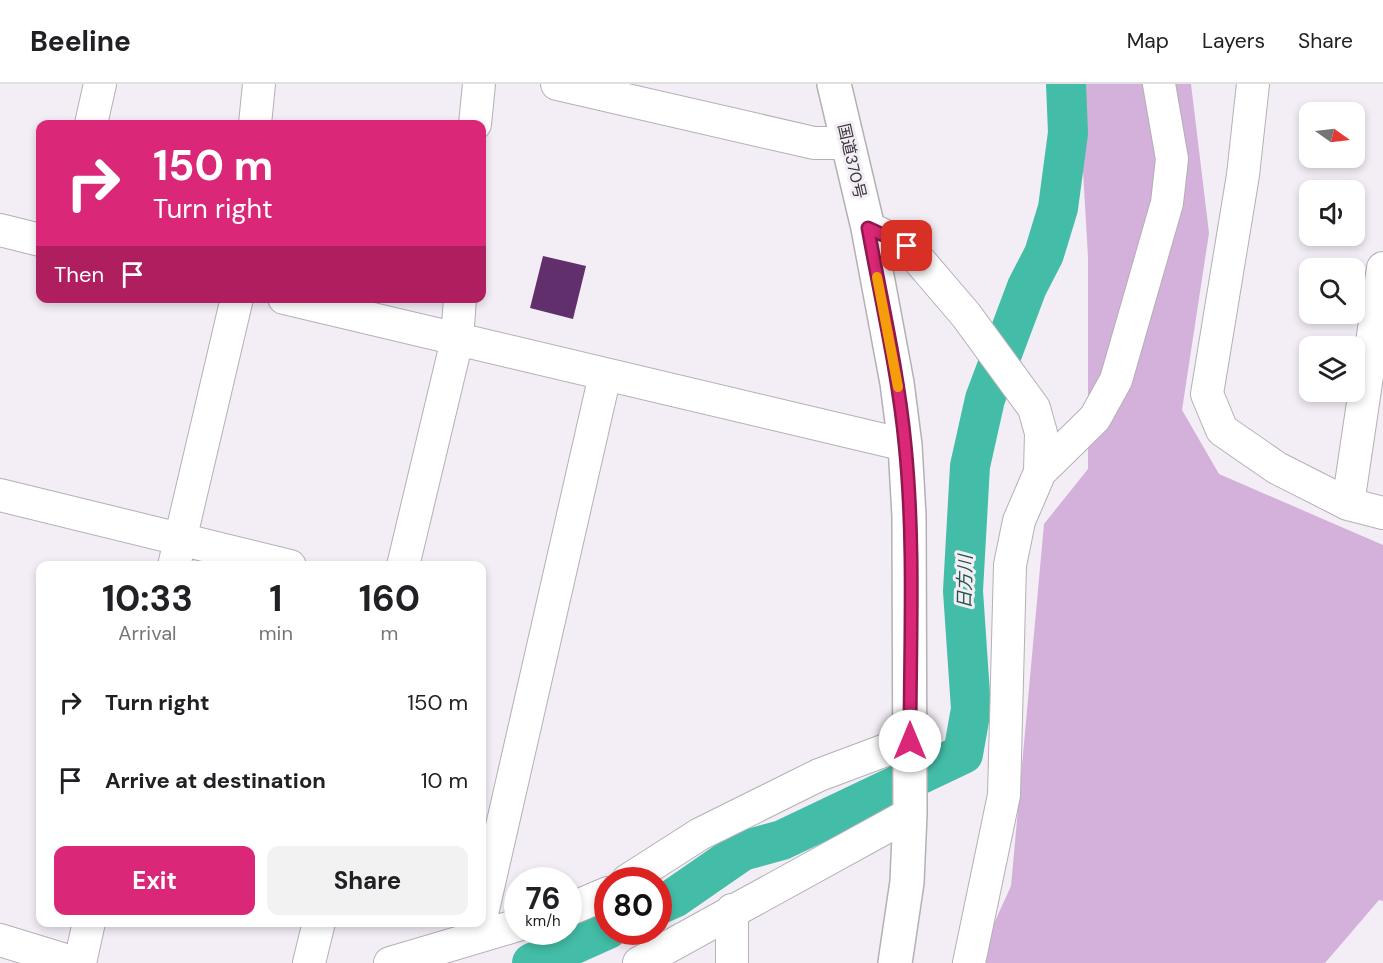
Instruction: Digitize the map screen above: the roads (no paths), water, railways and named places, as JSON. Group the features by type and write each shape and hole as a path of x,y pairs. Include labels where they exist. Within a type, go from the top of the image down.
{"highway":[{"name":"国道370号","path":"834,84 868,228 897,383 905,445 909,516 911,808 907,882 895,963"},
{"name":"国道370号","path":"907,882 912,963"}],"street":[{"path":"92,120 100,84"},
{"path":"255,120 259,84"},
{"path":"475,120 479,84"},
{"path":"557,84 814,143 847,143"},
{"path":"969,963 1004,795 1010,565 1019,521 1041,472 1095,418 1116,380 1167,203 1172,159 1159,84"},
{"path":"1253,84 1243,175 1207,394 1222,430 1277,468 1348,504 1383,513"},
{"path":"868,228 907,246 966,315 1034,408 1041,433 1041,472"},
{"path":"0,230 36,239"},
{"path":"1348,504 1383,267"},
{"path":"177,552 236,303"},
{"path":"305,303 905,445"},
{"path":"404,561 457,340 460,303"},
{"path":"486,894 605,375"},
{"path":"0,495 177,552 250,561"},
{"path":"649,867 710,829 819,775 910,745"},
{"path":"639,963 911,808"},
{"path":"732,910 732,963"},
{"path":"486,924 504,925"},
{"path":"0,940 77,963 88,927"},
{"path":"309,963 318,927"},
{"path":"390,963 472,927"}],"waterway":[{"name":"日方川","path":"672,899 742,851 782,840 963,754 971,709 963,591 970,466 985,399 1027,287 1044,254 1058,208 1068,133 1066,84"},
{"name":"日方川","path":"532,963 594,935"}]}
